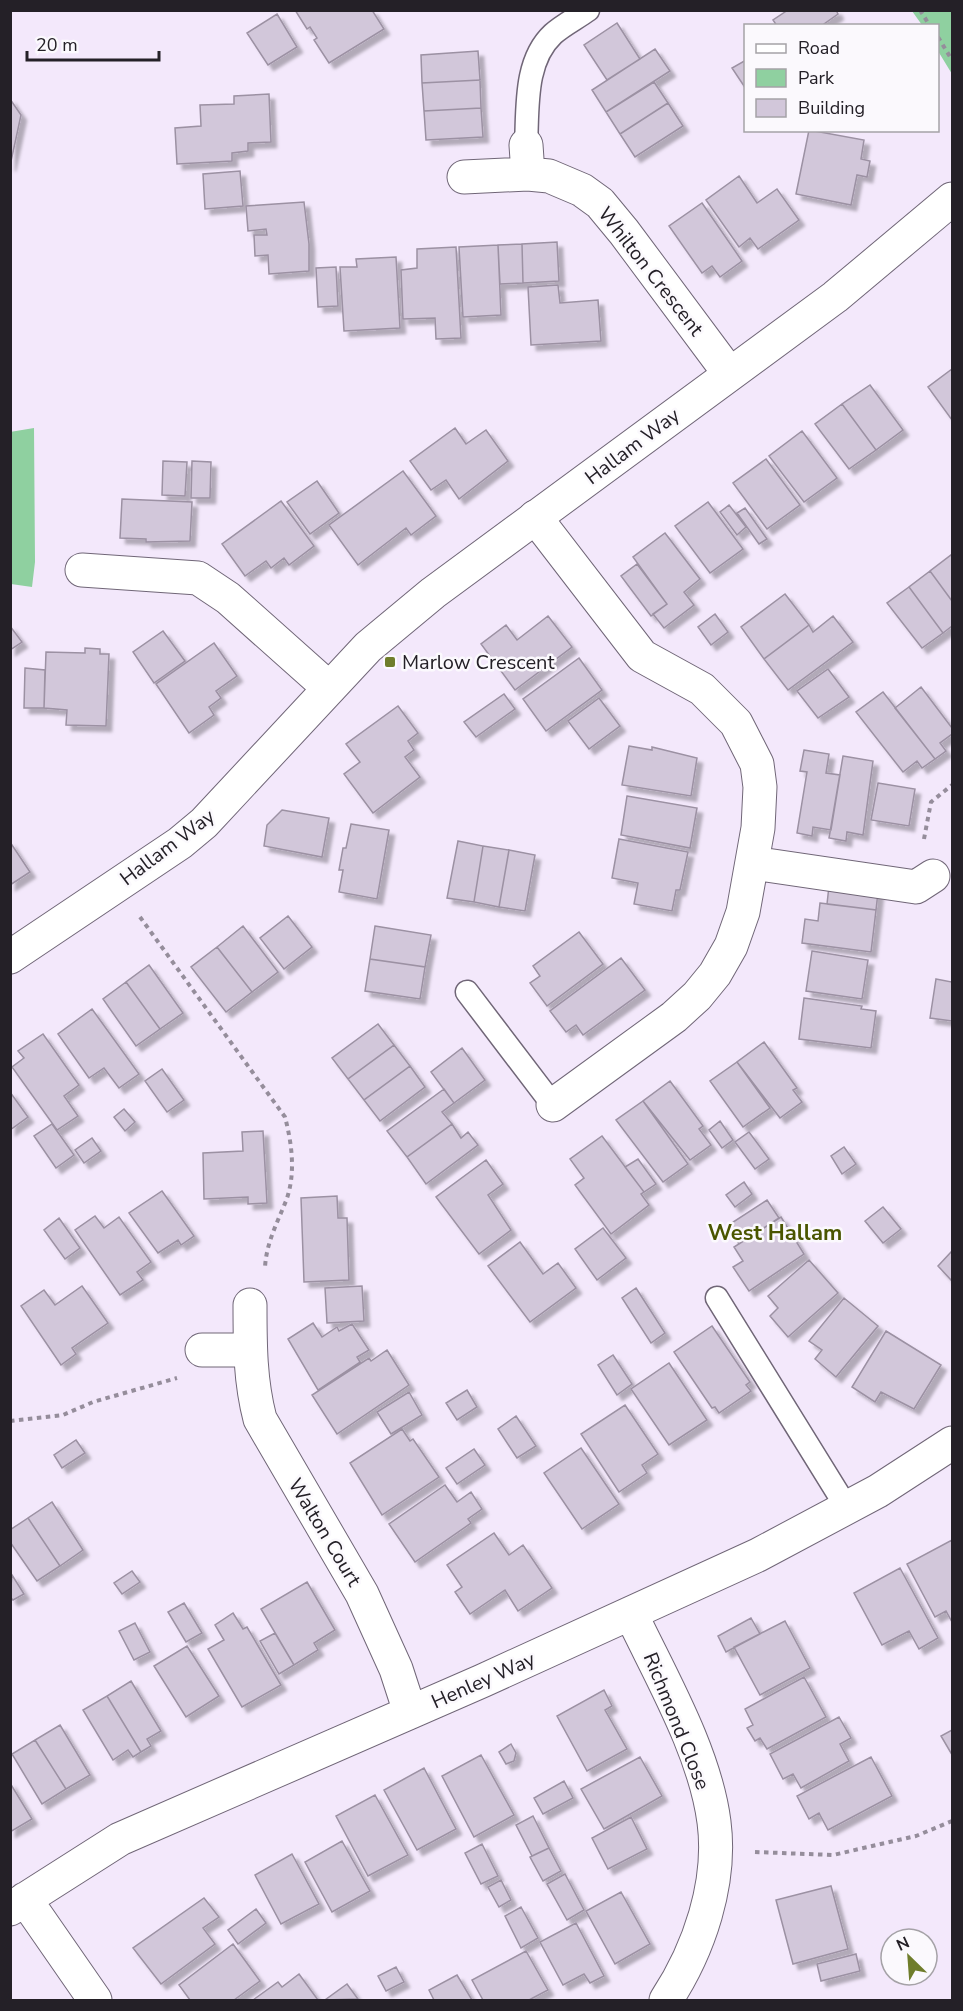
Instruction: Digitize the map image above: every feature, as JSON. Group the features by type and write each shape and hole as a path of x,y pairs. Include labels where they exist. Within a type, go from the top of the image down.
{"street":[{"name":"Whilton Crescent","path":"464,177 527,159 549,176 567,182 600,203 669,290 729,373"},
{"name":"Hallam Way","path":"10,957 180,843 204,823 368,647 409,613 948,211"},
{"path":"535,517 642,656 702,689 736,723 757,764 760,798 753,863 743,912 731,946 715,974 697,996 674,1017 553,1105"},
{"path":"82,570 198,578 228,598 329,688"},
{"path":"753,863 924,881"},
{"name":"Walton Court","path":"250,1305 250,1350 254,1398 260,1419 362,1594 396,1670 410,1712"},
{"path":"202,1350 250,1350"},
{"name":"Henley Way","path":"18,1904 120,1839 631,1614 758,1555 847,1508 952,1443"},
{"name":"Richmond Close","path":"631,1614 700,1767 714,1822 716,1851 710,1890 698,1939 686,1967 666,2001"},
{"path":"18,1904 95,2001"}],"lane":[{"path":"527,159 528,97 533,70 542,49 553,33 588,10"},
{"path":"467,992 553,1105"},
{"path":"717,1298 847,1508"}],"path":[{"path":"920,10 929,24"},
{"path":"939,39 952,60"},
{"path":"924,881 931,802 952,785"},
{"path":"116,885 285,1117 291,1140 291,1182 271,1237 264,1276 254,1275 250,1305"},
{"path":"10,1421 56,1416 93,1402 164,1384 179,1377 180,1350 202,1350"},
{"path":"716,1851 832,1855 916,1836 952,1821"}],"green space":[{"path":"912,11 952,11 952,74 939,53 939,24 921,24"},
{"path":"34,428 35,562 32,587 11,584 10,432"}],"building":[{"path":"295,10 372,10 384,29 329,63 314,40 317,38 310,27 307,29"},
{"path":"788,10 836,10 838,14 824,24 776,24 773,20"},
{"path":"277,14 297,47 268,65 247,33"},
{"path":"617,23 640,59 607,80 584,45"},
{"path":"655,49 670,71 606,112 592,90"},
{"path":"478,51 480,80 422,83 421,55"},
{"path":"744,61 744,86 732,68"},
{"path":"480,80 481,108 424,111 422,83"},
{"path":"654,82 668,103 620,134 606,112"},
{"path":"269,94 271,142 248,143 248,151 232,153 232,161 177,164 175,128 201,126 200,105 234,104 234,96"},
{"path":"10,99 21,115 10,166"},
{"path":"668,103 683,126 635,157 620,134"},
{"path":"481,108 483,137 426,140 424,111"},
{"path":"809,132 864,140 861,159 870,161 867,177 857,175 851,205 796,194"},
{"path":"240,171 243,206 205,209 203,174"},
{"path":"739,176 757,203 777,189 799,220 758,249 750,238 739,247 706,200"},
{"path":"304,202 309,244 309,271 269,274 268,255 255,256 254,235 267,235 266,229 248,231 246,206"},
{"path":"702,203 742,261 720,277 712,266 702,273 669,226"},
{"path":"557,242 559,281 523,283 522,244"},
{"path":"522,244 523,283 500,284 498,245"},
{"path":"498,245 501,315 463,317 459,247"},
{"path":"456,247 461,338 436,339 435,318 403,319 401,270 417,268 417,249"},
{"path":"396,257 400,328 344,331 340,267 357,267 356,259"},
{"path":"336,267 338,306 318,307 316,268"},
{"path":"558,285 560,303 598,300 601,341 531,345 528,287"},
{"path":"952,369 952,420 928,387"},
{"path":"870,385 903,430 876,450 842,404"},
{"path":"842,404 876,450 849,469 815,424"},
{"path":"455,428 466,444 486,430 508,461 459,499 446,480 431,490 410,461"},
{"path":"802,431 837,478 804,502 769,456"},
{"path":"766,459 800,505 767,529 733,483"},
{"path":"163,461 187,462 185,496 162,495"},
{"path":"192,461 211,462 210,498 191,498"},
{"path":"403,471 436,516 411,535 406,528 358,565 329,525"},
{"path":"317,481 339,513 310,534 287,502"},
{"path":"122,499 192,502 190,541 146,542 146,539 120,538"},
{"path":"281,501 314,546 289,565 284,558 271,568 266,561 245,576 222,544"},
{"path":"708,502 743,549 710,573 675,526"},
{"path":"729,505 746,527 737,535 720,512"},
{"path":"745,508 767,539 759,544 737,513"},
{"path":"665,533 700,579 684,592 694,605 664,628 653,614 667,604 633,557"},
{"path":"951,555 952,557 952,601 930,571"},
{"path":"637,564 667,604 651,616 621,576"},
{"path":"930,571 952,601 952,626 943,633 909,587"},
{"path":"909,587 943,633 922,648 887,603"},
{"path":"785,594 809,625 764,659 741,627"},
{"path":"715,614 728,632 711,645 698,627"},
{"path":"548,616 572,647 515,690 481,644 506,625 517,640"},
{"path":"833,616 853,642 788,690 764,659 809,625 813,632"},
{"path":"10,626 22,642 10,650"},
{"path":"163,631 185,661 154,683 133,652"},
{"path":"214,643 237,676 216,691 221,698 209,707 214,715 189,733 156,684"},
{"path":"85,648 100,649 100,654 109,654 106,726 66,725 67,710 44,708 46,652 85,653"},
{"path":"579,658 602,690 546,731 523,699"},
{"path":"25,668 45,670 44,708 24,708"},
{"path":"828,669 849,697 818,718 797,691"},
{"path":"921,687 952,728 952,734 940,743 946,751 935,759 895,708"},
{"path":"883,692 935,759 922,768 917,761 903,772 856,712"},
{"path":"504,694 515,709 476,737 464,722"},
{"path":"599,698 620,726 589,749 568,721"},
{"path":"398,706 418,733 408,741 414,750 405,757 420,777 373,813 344,774 360,762 346,744"},
{"path":"629,746 652,750 652,747 697,758 691,796 622,785"},
{"path":"804,750 829,754 826,773 840,775 831,830 813,827 812,836 797,833 807,772 800,771"},
{"path":"843,756 873,761 863,835 847,832 846,841 829,838"},
{"path":"878,783 915,789 909,826 871,820"},
{"path":"627,796 697,808 690,848 621,835"},
{"path":"282,810 329,818 322,857 264,846 267,825"},
{"path":"351,824 389,830 377,899 339,892 343,870 339,870"},
{"path":"619,839 688,852 680,890 676,890 672,911 634,904 638,883 612,878"},
{"path":"458,841 483,846 474,902 447,898"},
{"path":"10,842 30,872 10,885"},
{"path":"483,846 509,850 499,907 474,902"},
{"path":"509,850 535,855 525,911 499,907"},
{"path":"829,886 878,892 876,910 827,904"},
{"path":"820,903 876,910 871,952 802,943 805,919 818,921"},
{"path":"288,916 312,947 284,969 260,938"},
{"path":"243,926 278,972 252,992 217,947"},
{"path":"375,926 431,935 425,967 370,959"},
{"path":"579,932 603,964 547,1006 530,983 540,976 533,966"},
{"path":"217,947 252,992 226,1012 191,967"},
{"path":"812,951 868,960 862,999 806,991"},
{"path":"621,958 645,990 583,1035 576,1025 566,1032 550,1011"},
{"path":"370,959 425,967 420,999 365,991"},
{"path":"149,965 183,1013 160,1029 126,982"},
{"path":"936,979 952,982 952,1021 930,1018"},
{"path":"126,982 160,1029 136,1046 103,999"},
{"path":"804,998 862,1006 861,1009 876,1011 871,1048 799,1039"},
{"path":"92,1009 139,1074 119,1088 104,1068 89,1078 58,1034"},
{"path":"378,1024 394,1045 348,1079 332,1058"},
{"path":"43,1034 79,1085 64,1096 78,1116 57,1130 12,1067 24,1058 18,1051"},
{"path":"764,1042 797,1088 793,1090 802,1102 780,1118 737,1062"},
{"path":"394,1045 410,1066 364,1100 348,1079"},
{"path":"462,1048 485,1080 454,1103 431,1072"},
{"path":"737,1062 770,1108 743,1127 710,1081"},
{"path":"410,1066 425,1087 380,1121 364,1100"},
{"path":"162,1069 184,1100 167,1112 145,1081"},
{"path":"670,1081 703,1126 699,1129 711,1145 690,1160 643,1101"},
{"path":"444,1089 454,1103 442,1112 452,1124 407,1157 387,1131"},
{"path":"10,1092 28,1117 10,1130"},
{"path":"643,1101 688,1164 663,1182 616,1120"},
{"path":"124,1109 135,1122 125,1131 114,1117"},
{"path":"720,1121 733,1140 722,1148 709,1130"},
{"path":"52,1124 74,1155 56,1168 34,1136"},
{"path":"452,1124 461,1138 468,1132 478,1145 426,1184 407,1157"},
{"path":"263,1131 267,1203 248,1204 248,1197 204,1199 203,1153 243,1151 242,1132"},
{"path":"749,1132 769,1159 755,1169 735,1142"},
{"path":"602,1136 644,1192 641,1194 649,1205 611,1234 575,1185 584,1178 570,1159"},
{"path":"92,1138 101,1151 84,1163 75,1150"},
{"path":"844,1147 856,1164 842,1174 831,1156"},
{"path":"638,1159 656,1184 644,1192 625,1167"},
{"path":"486,1160 503,1184 488,1195 511,1230 479,1254 436,1197"},
{"path":"744,1182 752,1194 735,1207 726,1195"},
{"path":"162,1191 194,1236 181,1245 178,1240 158,1253 129,1213"},
{"path":"337,1196 338,1218 347,1218 349,1280 304,1282 301,1198"},
{"path":"767,1200 779,1218 739,1244 727,1226"},
{"path":"883,1207 901,1229 883,1243 865,1221"},
{"path":"95,1216 104,1228 119,1217 151,1262 137,1272 143,1280 120,1295 75,1230"},
{"path":"781,1217 804,1254 749,1291 733,1267 743,1261 734,1247"},
{"path":"59,1218 80,1248 65,1259 44,1230"},
{"path":"603,1228 626,1258 597,1280 575,1249"},
{"path":"520,1242 543,1274 558,1263 576,1288 530,1322 488,1266"},
{"path":"952,1251 952,1281 938,1266"},
{"path":"809,1260 838,1293 788,1337 770,1316 778,1308 768,1296"},
{"path":"82,1286 108,1323 72,1348 76,1354 61,1365 21,1306 44,1290 55,1305"},
{"path":"362,1286 364,1321 327,1323 325,1288"},
{"path":"636,1288 665,1333 651,1343 622,1298"},
{"path":"844,1298 878,1326 836,1377 815,1359 822,1350 809,1341"},
{"path":"313,1323 322,1337 337,1327 339,1331 352,1324 369,1350 357,1357 360,1362 318,1390 288,1339"},
{"path":"712,1326 750,1382 746,1385 751,1391 719,1413 715,1407 712,1408 674,1352"},
{"path":"886,1331 941,1365 914,1409 881,1392 875,1402 852,1387"},
{"path":"387,1350 409,1385 337,1434 312,1395 369,1358 371,1361"},
{"path":"613,1355 632,1384 617,1395 598,1365"},
{"path":"669,1363 707,1420 669,1445 631,1389"},
{"path":"467,1390 477,1407 457,1420 446,1403"},
{"path":"409,1392 422,1415 391,1434 377,1412"},
{"path":"625,1405 658,1454 642,1465 647,1473 619,1492 581,1434"},
{"path":"516,1416 536,1446 517,1458 498,1429"},
{"path":"402,1429 410,1441 413,1439 439,1477 382,1515 350,1463"},
{"path":"76,1440 85,1453 62,1468 54,1455"},
{"path":"581,1448 619,1504 582,1529 544,1473"},
{"path":"474,1449 485,1465 457,1484 446,1468"},
{"path":"445,1485 457,1502 471,1492 482,1509 468,1519 471,1523 415,1562 389,1524"},
{"path":"52,1502 83,1550 60,1566 28,1518"},
{"path":"28,1518 60,1566 37,1581 10,1542 10,1530"},
{"path":"494,1533 509,1555 523,1545 552,1588 518,1611 505,1590 470,1614 455,1592 462,1587 447,1565"},
{"path":"952,1540 952,1622 946,1611 935,1617 907,1564"},
{"path":"900,1568 938,1638 919,1649 909,1631 882,1645 854,1593"},
{"path":"132,1571 140,1582 122,1594 114,1583"},
{"path":"12,1575 24,1594 13,1600 10,1597"},
{"path":"307,1582 335,1630 314,1643 318,1650 294,1665 261,1609"},
{"path":"184,1603 202,1633 186,1642 168,1612"},
{"path":"233,1613 243,1629 247,1627 281,1685 242,1707 208,1649 224,1640 215,1625"},
{"path":"751,1618 760,1634 726,1652 718,1636"},
{"path":"785,1621 810,1668 760,1695 734,1647"},
{"path":"135,1623 150,1652 134,1660 119,1631"},
{"path":"275,1633 294,1665 279,1674 260,1641"},
{"path":"187,1646 219,1696 186,1717 154,1666"},
{"path":"804,1677 826,1717 767,1749 760,1738 755,1741 747,1728 753,1725 745,1709"},
{"path":"131,1681 161,1731 147,1739 151,1746 141,1752 107,1696"},
{"path":"604,1690 612,1706 605,1710 627,1749 587,1771 557,1716"},
{"path":"107,1696 141,1752 133,1757 128,1750 113,1760 83,1710"},
{"path":"839,1717 851,1738 840,1744 849,1761 801,1788 793,1774 783,1779 770,1754"},
{"path":"60,1725 90,1775 66,1789 35,1740"},
{"path":"952,1730 952,1752 951,1753 941,1736"},
{"path":"35,1740 66,1789 42,1804 12,1754"},
{"path":"511,1744 516,1753 514,1761 506,1764 499,1752"},
{"path":"481,1755 514,1815 474,1837 442,1776"},
{"path":"640,1757 662,1796 604,1829 581,1789"},
{"path":"871,1757 892,1796 828,1830 819,1813 809,1819 797,1796"},
{"path":"424,1768 456,1829 417,1850 384,1790"},
{"path":"564,1781 573,1798 543,1814 534,1798"},
{"path":"10,1783 32,1819 10,1832"},
{"path":"375,1795 408,1855 368,1876 336,1816"},
{"path":"533,1816 549,1848 532,1856 516,1825"},
{"path":"631,1817 647,1849 608,1869 592,1838"},
{"path":"342,1841 370,1891 332,1912 305,1862"},
{"path":"482,1844 498,1876 481,1884 465,1853"},
{"path":"549,1848 561,1871 543,1881 530,1857"},
{"path":"292,1854 319,1904 281,1924 255,1875"},
{"path":"565,1874 584,1910 567,1920 547,1884"},
{"path":"501,1880 511,1900 499,1907 488,1887"},
{"path":"831,1886 848,1949 793,1964 776,1900"},
{"path":"621,1892 650,1944 615,1964 586,1911"},
{"path":"204,1898 219,1917 203,1928 215,1944 161,1984 133,1948"},
{"path":"521,1907 538,1938 521,1948 505,1916"},
{"path":"256,1909 266,1923 238,1944 228,1930"},
{"path":"576,1923 604,1976 590,1983 584,1974 563,1985 540,1942"},
{"path":"233,1944 260,1981 234,2000 190,2000 179,1985"},
{"path":"526,1951 548,1990 529,2000 483,2000 472,1980"},
{"path":"856,1954 860,1971 821,1981 817,1964"},
{"path":"396,1967 404,1982 386,1991 378,1976"},
{"path":"299,1974 318,2000 253,2000 278,1982 282,1987"},
{"path":"457,1975 472,2000 434,2000 429,1990"},
{"path":"347,1984 358,1999 325,2000"}],"place":[{"name":"Marlow Crescent","path":"390,662"}],"district":[{"name":"West Hallam","path":"775,1232"}]}
